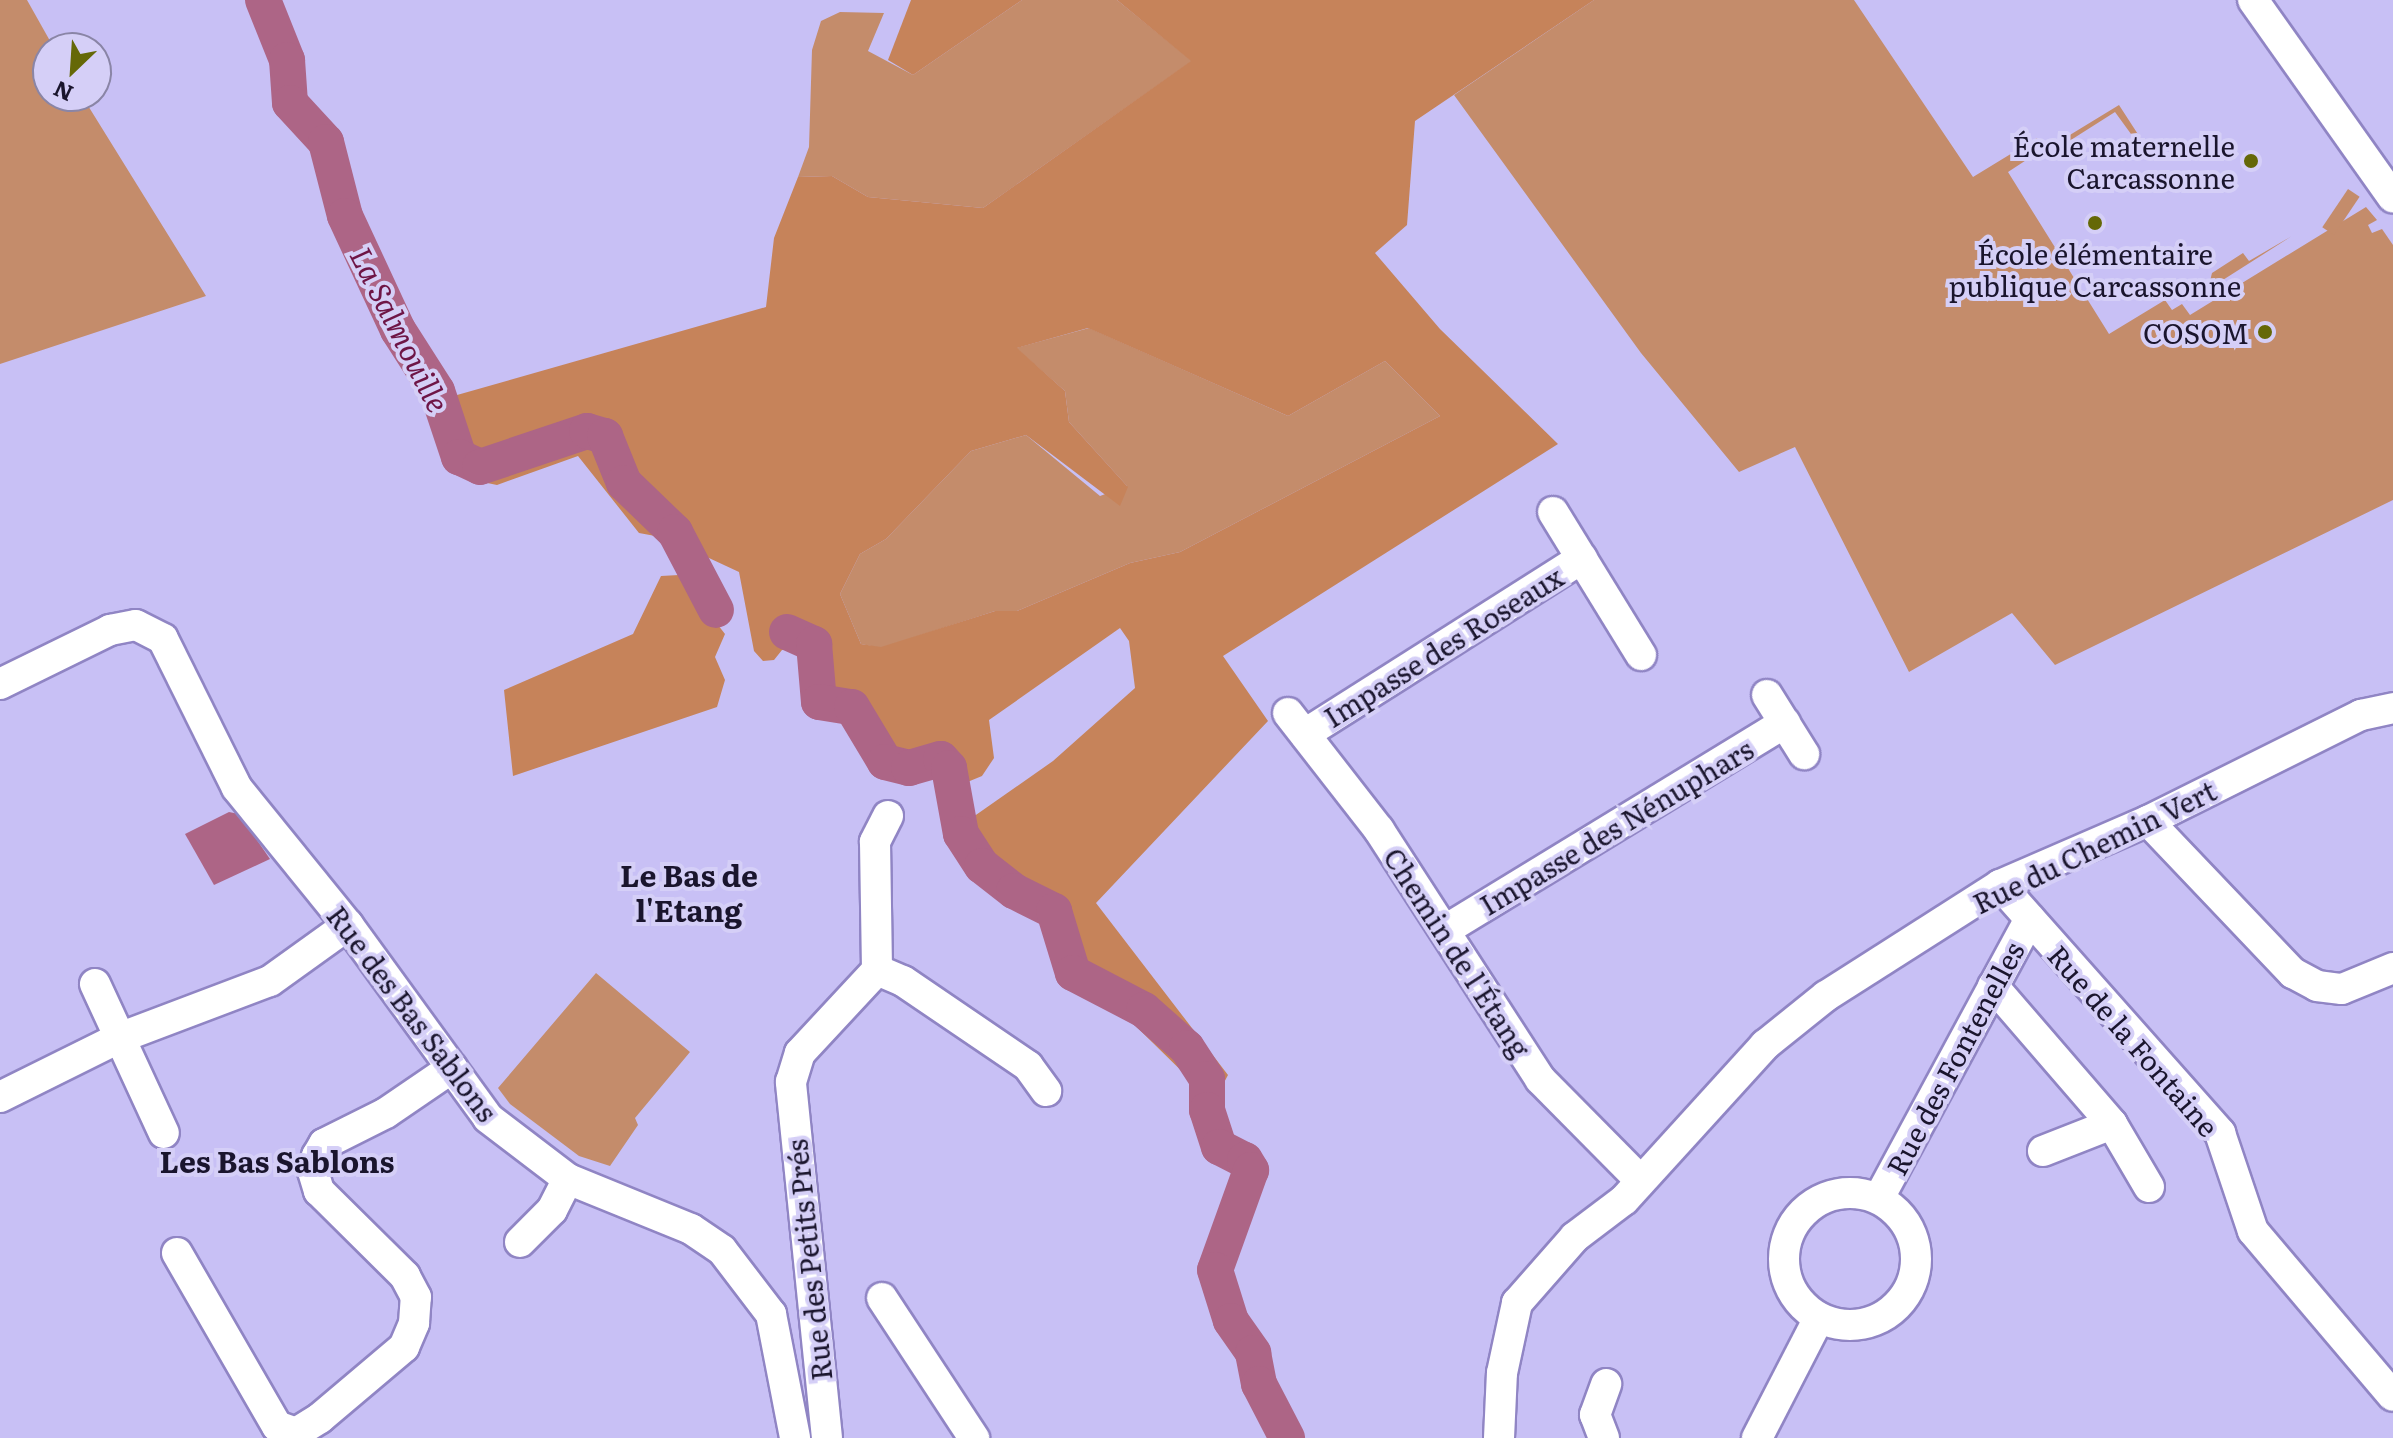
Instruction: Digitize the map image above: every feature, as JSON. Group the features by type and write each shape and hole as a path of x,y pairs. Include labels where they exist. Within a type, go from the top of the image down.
{"street":[{"path":"2253,0 2393,198"},
{"name":"Impasse des Roseaux","path":"1553,512 1641,655"},
{"name":"Impasse des Roseaux","path":"1296,724 1582,558"},
{"name":"Rue des Bas Sablons","path":"0,684 110,630 136,625 163,639 237,788 348,925 488,1118 568,1179 691,1229 722,1250 771,1314 795,1438"},
{"name":"Impasse des Nénuphars","path":"1767,695 1804,754"},
{"name":"Rue du Chemin Vert","path":"1499,1438 1502,1373 1517,1303 1575,1237 1624,1200 1765,1045 1826,996 2000,885 2148,821 2361,715 2393,708"},
{"name":"Impasse des Nénuphars","path":"1447,929 1785,723"},
{"name":"Chemin de l'Étang","path":"1296,724 1447,929 1540,1079 1640,1180"},
{"path":"888,816 875,842 877,970 903,981 1028,1066 1046,1091"},
{"path":"2148,821 2293,973 2317,986 2342,989 2393,968"},
{"name":"Rue de la Fontaine","path":"2000,885 2220,1133 2253,1231 2387,1376"},
{"name":"Rue des Fontenelles","path":"1879,1198 2030,919"},
{"path":"0,1097 119,1038 270,981 348,925"},
{"name":"Rue des Petits Prés","path":"827,1438 791,1082 800,1053 877,970"},
{"path":"95,984 164,1133"},
{"path":"1993,986 2112,1124 2149,1187"},
{"path":"177,1253 277,1426 296,1433 320,1418 404,1347 414,1323 416,1297 405,1276 319,1191 313,1171 317,1156 324,1144 386,1113 452,1068"},
{"path":"2043,1151 2112,1124"},
{"path":"520,1242 552,1210 568,1179"},
{"name":"Rue des Fontenelles","path":"1833,1194 1879,1198 1903,1218 1916,1247 1910,1289 1898,1306 1860,1325 1819,1318 1801,1304 1789,1285 1786,1240 1813,1203 1833,1194"},
{"path":"882,1298 974,1438"},
{"path":"1757,1438 1819,1318"},
{"path":"1604,1438 1595,1415 1606,1384"}],"shaded area":[{"path":"0,0 27,0 45,32 32,32 32,112 92,112 206,296 0,364"},
{"path":"911,0 1022,0 913,75 888,60"},
{"path":"1022,0 1117,0 1192,61 983,208 868,197 832,176 798,177 809,147 812,50 821,21 840,12 884,13 868,51 913,75"},
{"path":"1117,0 1594,0 1415,121 1407,225 1375,253 1440,329 1558,444 1223,656 1268,721 1096,903 1228,1075 1218,1094 1203,1092 1101,992 1068,975 1053,951 1050,918 1042,905 986,887 965,853 963,824 1053,761 1135,688 1129,641 1120,628 989,720 994,758 982,776 965,783 947,780 932,761 900,782 887,778 846,710 814,698 798,649 782,650 774,660 763,661 754,651 739,572 666,538 639,533 578,456 497,485 463,478 446,458 450,397 766,307 774,238 798,177 832,176 868,197 983,208 1191,61","holes":["1088,328 1288,416 1385,361 1440,416 1180,552 1130,563 1017,611 995,611 881,647 861,644 840,594 860,554 886,539 971,451 1026,435 1120,506 1128,487 1069,422 1065,391 1017,348"]},
{"name":"COSOM","path":"1594,0 1854,0 1973,177 2037,138 2043,149 2008,172 2109,334 2165,300 2172,310 2182,304 2190,315 2366,207 2377,220 2368,225 2372,233 2382,229 2393,245 2393,500 2055,665 2012,613 1909,672 1795,447 1739,472 1641,353 1454,95"},
{"path":"2119,105 2143,142 2139,145 2115,112 2063,145 2060,141"},
{"path":"2348,189 2360,197 2334,235 2322,227"},
{"path":"2292,236 2215,285 2209,285 2212,273 2243,253 2249,261"},
{"path":"1089,328 1288,416 1385,361 1440,416 1180,552 1130,563 1017,611 995,611 881,648 861,644 840,594 860,554 886,539 971,451 1026,435 1100,496 1127,486 1069,422 1065,391 1016,348"},
{"path":"679,575 725,634 715,657 725,680 717,707 513,776 504,690 633,634 661,576"},
{"path":"229,812 239,814 270,859 214,885 185,834"},
{"path":"596,973 690,1052 635,1118 638,1125 610,1166 579,1156 510,1104 498,1088"}],"waterway":[{"name":"La Salmouille","path":"263,0 287,60 290,103 326,142 345,216 398,330 437,391 459,457 480,467 587,431 605,436 624,483 675,532 716,610"},
{"name":"La Salmouille","path":"787,632 814,644 819,702 852,707 885,762 909,768 941,759 949,768 961,834 982,866 1014,891 1054,911 1073,973 1144,1010 1187,1048 1207,1079 1207,1110 1219,1147 1245,1160 1251,1170 1215,1270 1231,1321 1253,1353 1259,1384 1287,1438"}],"place":[{"name":"École maternelle Carcassonne","path":"2251,161"},
{"name":"École élémentaire publique Carcassonne","path":"2095,223"},
{"name":"COSOM","path":"2265,332"}],"district":[{"name":"Le Bas de l'Etang","path":"689,891"},
{"name":"Les Bas Sablons","path":"277,1160"}]}
